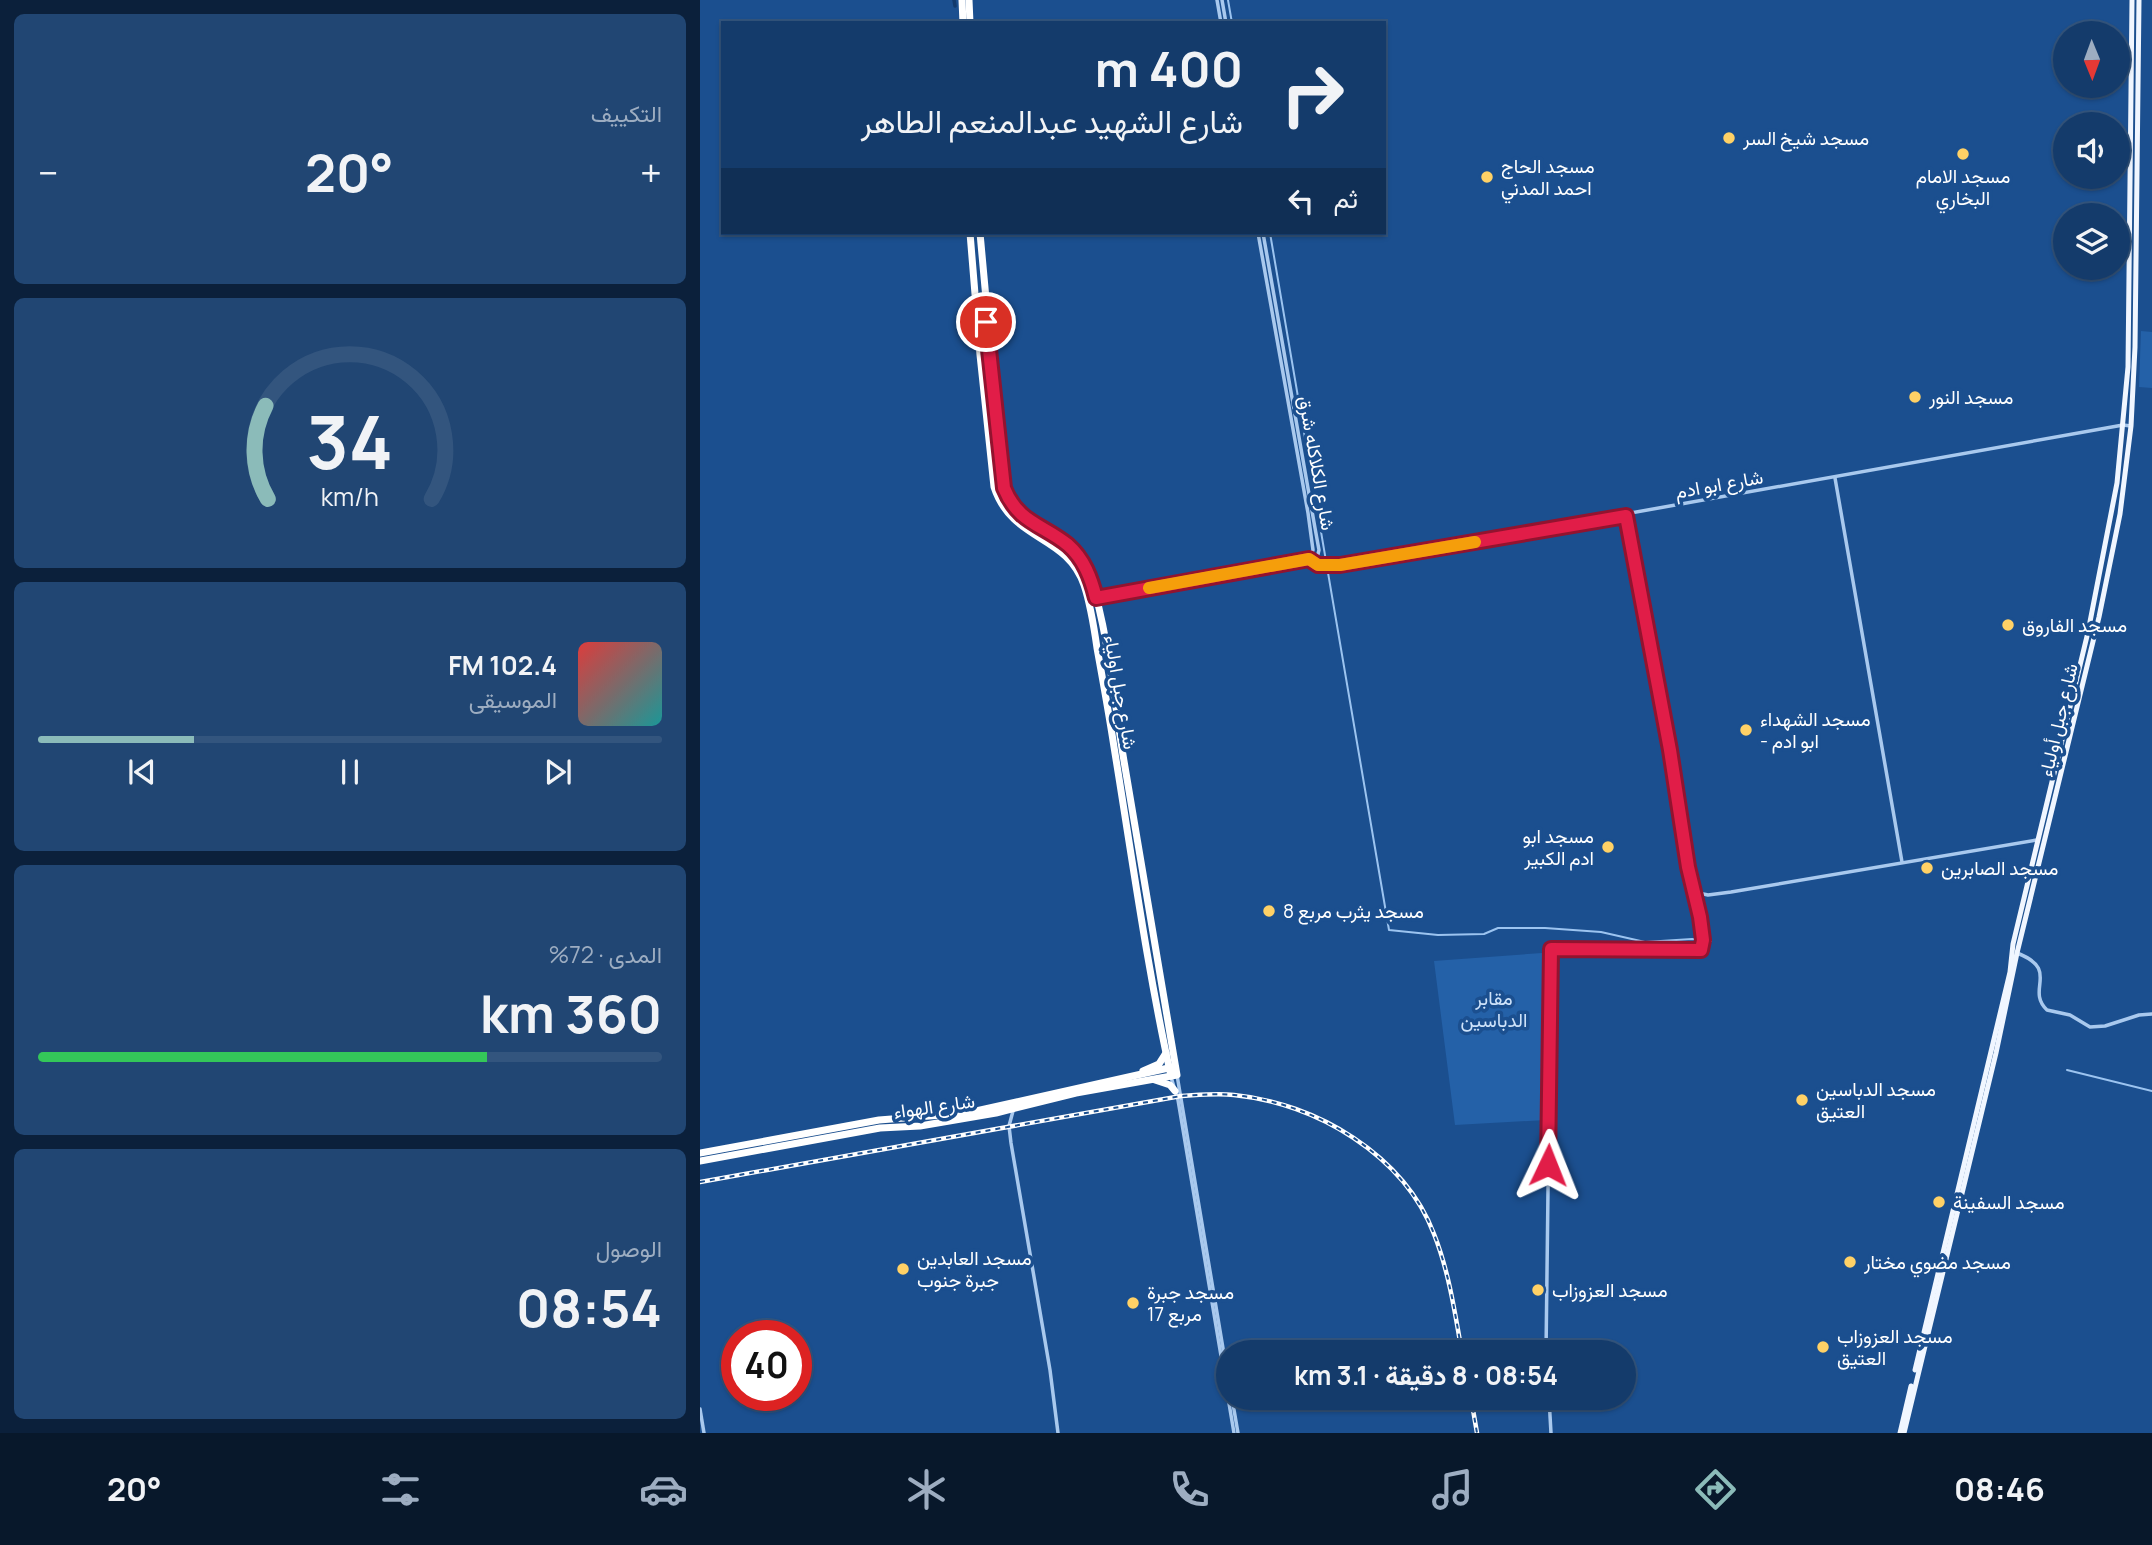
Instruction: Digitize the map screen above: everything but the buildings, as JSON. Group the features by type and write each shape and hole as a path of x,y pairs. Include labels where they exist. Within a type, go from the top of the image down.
{"highway":[{"path":"962,0 963,21"},
{"path":"969,0 970,21"},
{"name":"شارع جبل اولياء","path":"970,235 989,442 997,495 1018,525 1068,557 1093,601 1174,1070"},
{"name":"شارع جبل اولياء","path":"980,235 1004,488 1022,516 1057,537 1074,551 1089,573 1166,1052 1174,1070"},
{"path":"1133,1076 1158,1064 1166,1052"},
{"name":"شارع الهواء","path":"700,1153 879,1121 967,1113 1166,1069 1174,1070"},
{"name":"شارع الهواء","path":"700,1161 880,1128 920,1126 996,1113 1076,1093 1154,1079 1174,1070"},
{"path":"1154,1079 1170,1085 1175,1091"}],"main road":[{"name":"شارع جبل أولياء","path":"1902,1433 1996,1053 2101,571 2117,484 2128,367 2132,0"},
{"name":"شارع جبل أولياء","path":"1920,1359 2010,972 2013,944 2110,569 2127,469 2136,347 2138,0"}],"street":[{"path":"1219,0 1223,21"},
{"name":"شارع الكلاكله شرق","path":"1260,235 1319,552 1311,561"},
{"name":"شارع ابو ادم","path":"1311,561 1324,566 1340,565 1626,516 2123,425 2131,426"},
{"path":"1835,478 1902,862"},
{"path":"1546,1340 1551,949 1701,950 1703,935 1678,812 1670,750 1626,516"},
{"path":"1093,601 1311,561"},
{"path":"1694,892 1708,895 2041,840"},
{"path":"1697,904 1708,895"},
{"path":"2017,953 2038,966 2040,1000 2047,1010 2070,1015 2090,1027 2152,1014"},
{"path":"1174,1070 1175,1091 1236,1433"},
{"path":"1174,1070 1221,1340"},
{"path":"1009,1126 1016,1108"},
{"path":"996,1113 1005,1117 1009,1126 1058,1433"},
{"path":"700,1409 704,1433"},
{"path":"1233,1410 1236,1433"},
{"path":"1550,1410 1551,1433"}],"green space":[{"path":"2141,331 2152,332 2152,388 2139,387"},
{"name":"مقابر الدباسين","path":"1542,953 1548,965 1545,1017 1546,1120 1455,1125 1434,961"}],"waterway":[{"path":"954,0 955,6"},
{"path":"1228,0 1232,21"},
{"path":"1270,235 1389,930 1438,935 1484,934 1498,928 1545,928 1601,932 1645,942 1692,939 1711,941"},
{"path":"2067,1070 2152,1091"}],"railway":[{"path":"700,1182 1181,1096 1228,1094 1265,1100 1296,1109 1354,1138 1379,1157 1402,1180 1420,1206 1434,1234 1444,1263 1460,1340"},
{"path":"1473,1410 1477,1433"}],"slow traffic":[{"path":"1149,588 1309,559 1318,565 1340,565 1475,542"}],"place":[{"name":"مسجد شيخ السر","path":"1729,138"},
{"name":"مسجد الامام البخاري","path":"1963,154"},
{"name":"مسجد الحاج احمد المدني","path":"1487,177"},
{"name":"مسجد النور","path":"1915,397"},
{"name":"مسجد الفاروق","path":"2008,625"},
{"name":"مسجد الشهداء - ابو ادم","path":"1746,730"},
{"name":"مسجد ابو ادم الكبير","path":"1608,847"},
{"name":"مسجد الصابرين","path":"1927,868"},
{"name":"مسجد يثرب مربع 8","path":"1269,911"},
{"name":"مسجد الدباسين العتيق","path":"1802,1100"},
{"name":"مسجد السفينة","path":"1939,1202"},
{"name":"مسجد مضوي مختار","path":"1850,1262"},
{"name":"مسجد العابدين جبرة جنوب","path":"903,1269"},
{"name":"مسجد العزوزاب","path":"1538,1290"},
{"name":"مسجد جبرة مربع 17","path":"1133,1303"},
{"name":"مسجد العزوزاب العتيق","path":"1823,1347"}],"route":[{"path":"986,322 1002,481 1007,496 1022,516 1057,537 1074,551 1089,573 1096,598 1309,559 1318,565 1340,565 1626,516 1703,943 1701,950 1551,949 1548,1165"}]}
